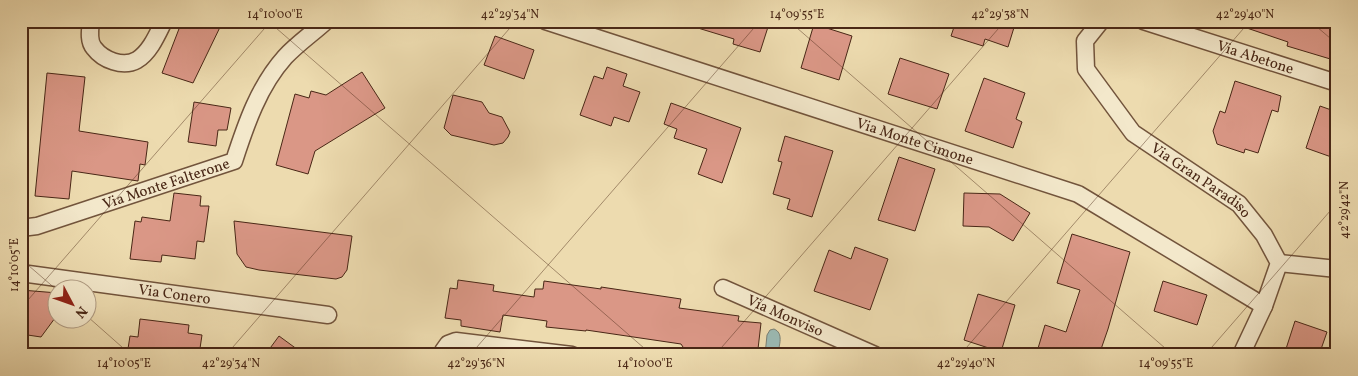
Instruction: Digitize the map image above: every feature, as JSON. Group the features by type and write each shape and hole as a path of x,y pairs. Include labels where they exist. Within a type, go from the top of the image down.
{"street":[{"path":"91,21 90,37 94,48 108,59 122,63 134,61 144,54 164,21"},
{"name":"Via Monte Falterone","path":"21,228 36,226 234,161 248,116 271,75 285,56 326,21"},
{"name":"Via Monte Cimone","path":"545,21 1078,194 1264,306"},
{"name":"Via Gran Paradiso","path":"1101,21 1085,41 1086,69 1101,91 1133,133 1239,204 1264,235 1279,263"},
{"name":"Via Abetone","path":"1143,21 1337,83"},
{"path":"1241,355 1264,306 1279,263 1337,269"},
{"name":"Via Conero","path":"21,273 328,315"},
{"name":"Via Monviso","path":"723,288 875,355"},
{"path":"444,355 443,351 448,344 456,341 572,355"}],"water":[{"path":"774,329 780,336 778,354 765,355 767,335 770,330"}],"building":[{"path":"182,21 223,21 193,83 162,73"},
{"path":"689,21 749,21 768,27 760,52 733,44 734,39 688,25"},
{"path":"956,21 1016,21 1008,47 985,39 983,46 951,36"},
{"path":"1235,21 1337,21 1337,61 1287,46 1288,42 1235,24"},
{"path":"814,24 852,36 839,80 801,68"},
{"path":"495,36 534,50 524,79 484,65"},
{"path":"900,58 949,74 937,109 888,94"},
{"path":"607,67 627,74 623,86 640,92 629,122 614,117 611,126 580,115 594,76 603,79"},
{"path":"362,72 385,108 315,151 308,174 276,165 295,94 309,98 311,91 326,95"},
{"path":"47,73 85,77 79,131 148,142 145,165 140,164 138,181 72,171 69,199 35,196"},
{"path":"984,78 1025,93 1016,119 1022,122 1013,148 965,131"},
{"path":"1235,81 1281,96 1278,112 1272,110 1258,153 1245,149 1244,153 1217,144 1213,131 1220,111 1225,113"},
{"path":"453,95 482,102 489,113 502,117 510,132 503,143 494,145 451,135 444,128"},
{"path":"194,102 231,108 227,130 218,130 216,146 188,142"},
{"path":"671,103 741,128 722,183 698,174 707,149 674,138 677,129 664,124"},
{"path":"1320,106 1337,112 1337,159 1306,148"},
{"path":"785,136 833,151 812,217 787,209 790,199 773,194 782,162 778,161"},
{"path":"899,157 935,169 915,231 878,220"},
{"path":"174,193 201,196 200,206 209,206 204,242 197,241 195,259 162,255 161,262 130,259 135,221 141,222 142,217 170,221"},
{"path":"964,193 1000,194 1030,213 1013,241 989,227 963,226"},
{"path":"234,221 352,236 347,270 342,277 336,279 246,267 237,254"},
{"path":"1072,234 1130,252 1108,329 1099,355 1036,355 1045,325 1066,332 1080,290 1057,283"},
{"path":"855,247 888,259 870,310 814,291 829,250 851,259"},
{"path":"458,280 494,285 493,291 534,297 535,289 543,289 544,281 681,299 679,308 739,316 738,321 761,323 758,349 746,348 745,355 718,355 685,350 681,344 586,330 546,327 547,321 503,315 500,332 461,326 461,320 445,318 450,288 457,289"},
{"path":"1163,281 1207,295 1197,325 1154,311"},
{"path":"21,290 48,292 48,328 41,337 21,334"},
{"path":"978,294 1015,305 1001,352 964,340"},
{"path":"140,319 189,325 188,333 202,335 199,355 127,355 130,336 138,337"},
{"path":"1295,321 1327,332 1319,355 1284,355"},
{"path":"279,336 305,355 265,355"}]}
